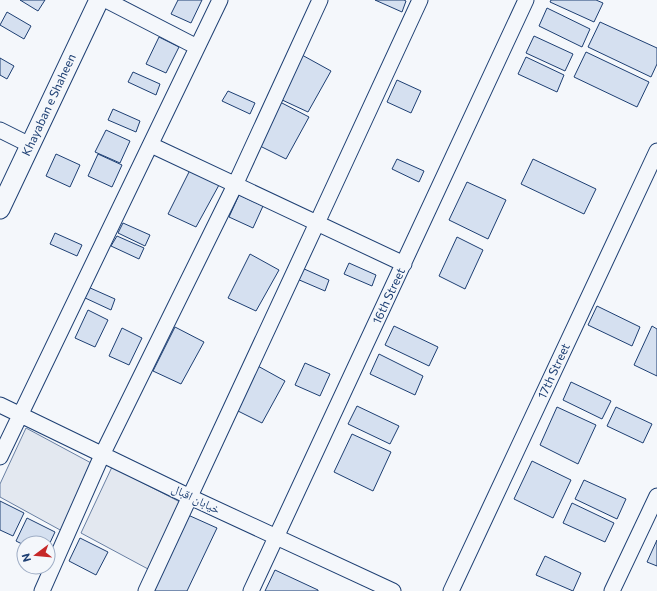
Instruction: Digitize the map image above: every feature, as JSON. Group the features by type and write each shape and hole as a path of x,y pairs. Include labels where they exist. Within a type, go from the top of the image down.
{"main road":[{"name":"Khayaban e Shaheen","path":"0,209 98,0"}],"street":[{"path":"106,0 198,47"},
{"path":"0,457 220,0"},
{"path":"42,591 103,453 235,185 320,0"},
{"path":"146,591 420,0"},
{"name":"16th Street","path":"251,591 526,0"},
{"path":"0,130 30,144"},
{"path":"151,145 404,264"},
{"name":"17th Street","path":"451,591 657,151"},
{"name":"خیابان اقبال","path":"0,405 103,453 190,497 393,591"},
{"path":"612,591 657,496"}],"shaded area":[{"path":"26,428 93,464 62,531 0,497 0,484"},
{"path":"112,467 180,502 148,569 81,533"}],"building":[{"path":"20,0 45,0 38,11"},
{"path":"178,0 202,0 191,23 171,14"},
{"path":"375,0 404,0 406,1 402,12"},
{"path":"551,0 596,0 603,3 594,22 550,2"},
{"path":"547,8 590,29 582,47 539,26"},
{"path":"7,12 31,26 24,39 0,25"},
{"path":"600,22 657,48 657,64 651,77 588,47"},
{"path":"534,36 573,54 565,71 526,53"},
{"path":"159,37 179,47 166,73 146,64"},
{"path":"586,52 649,82 637,107 574,77"},
{"path":"302,55 331,71 308,112 280,99"},
{"path":"526,57 564,75 557,92 518,74"},
{"path":"0,58 14,66 7,79 0,75"},
{"path":"133,72 160,84 156,95 128,82"},
{"path":"397,80 421,91 411,113 387,102"},
{"path":"228,91 255,103 250,114 222,101"},
{"path":"280,102 309,117 286,159 258,145"},
{"path":"113,109 140,121 136,132 108,120"},
{"path":"106,130 130,141 120,163 95,152"},
{"path":"56,154 80,165 70,187 46,176"},
{"path":"98,154 122,165 112,187 88,176"},
{"path":"397,159 424,171 419,182 392,169"},
{"path":"533,159 596,189 584,214 521,184"},
{"path":"190,170 219,185 196,227 168,214"},
{"path":"467,182 506,200 488,239 449,220"},
{"path":"239,195 263,206 253,228 229,217"},
{"path":"123,223 150,235 145,246 118,233"},
{"path":"55,233 82,245 77,256 50,244"},
{"path":"117,236 144,248 139,259 111,246"},
{"path":"457,237 483,250 465,289 439,276"},
{"path":"250,254 279,270 256,311 228,298"},
{"path":"349,263 376,275 372,286 344,274"},
{"path":"302,268 329,280 325,291 297,279"},
{"path":"88,287 115,299 111,310 83,297"},
{"path":"597,306 640,327 632,346 588,325"},
{"path":"88,310 108,320 95,347 75,338"},
{"path":"394,326 438,347 429,366 385,345"},
{"path":"652,326 657,329 657,376 634,365"},
{"path":"175,327 204,342 181,384 153,371"},
{"path":"122,328 142,338 129,365 109,356"},
{"path":"379,354 423,376 415,395 370,374"},
{"path":"305,363 330,374 320,396 295,385"},
{"path":"256,365 285,381 262,423 234,409"},
{"path":"571,382 611,401 602,419 563,400"},
{"path":"357,406 399,426 390,444 348,424"},
{"path":"557,407 596,425 578,464 540,445"},
{"path":"616,407 652,424 643,443 607,426"},
{"path":"352,434 391,452 373,491 334,472"},
{"path":"532,461 571,480 553,518 514,499"},
{"path":"584,480 626,499 617,519 575,499"},
{"path":"0,501 24,513 13,536 0,530"},
{"path":"572,503 614,523 605,542 563,523"},
{"path":"188,515 217,528 187,591 152,591"},
{"path":"27,518 55,532 54,535 19,535"},
{"path":"80,538 108,552 96,575 69,561"},
{"path":"657,540 657,566 647,562"},
{"path":"545,556 581,573 573,591 536,575"},
{"path":"275,570 318,590 318,591 265,591"}]}
